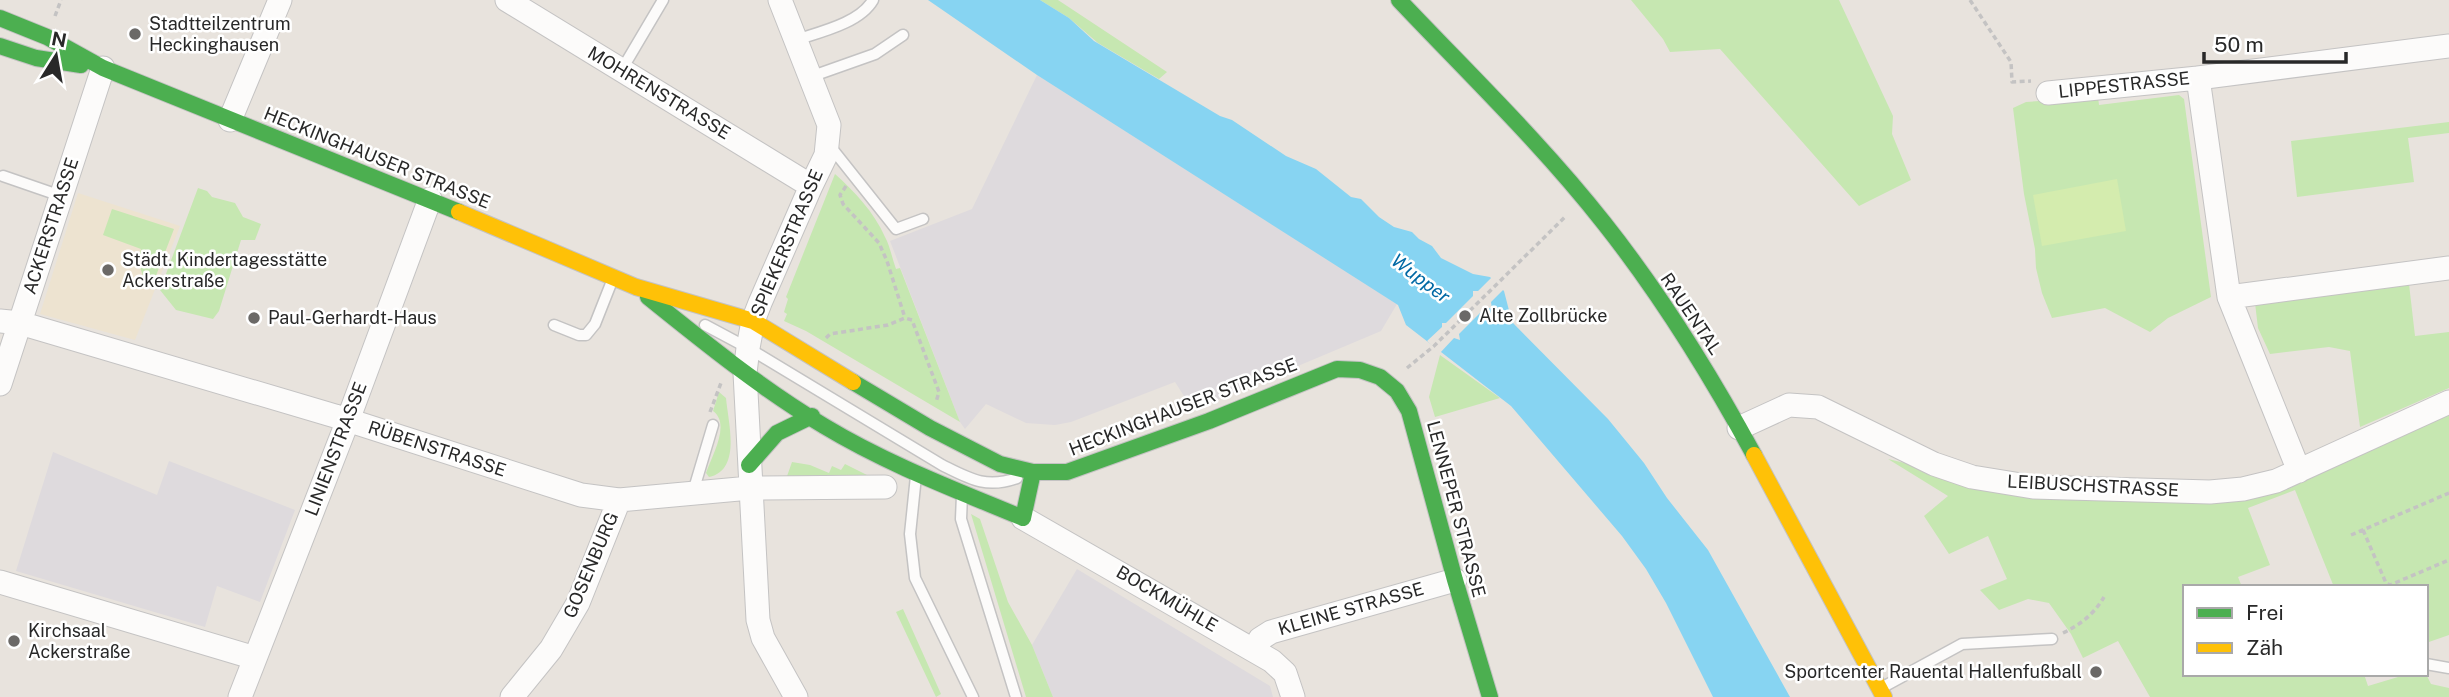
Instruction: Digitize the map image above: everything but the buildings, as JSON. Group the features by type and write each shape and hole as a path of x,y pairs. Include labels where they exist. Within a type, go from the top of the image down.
{"main road":[{"name":"RAUENTAL","path":"1399,0 1538,145 1584,198 1671,316 1739,428 1882,693"},
{"name":"HECKINGHAUSER STRASSE","path":"0,18 47,37 103,68 430,200 613,278 753,321 930,428 1000,464 1033,472 1067,472 1209,421 1336,369 1374,372 1388,381"},
{"name":"HECKINGHAUSER STRASSE","path":"0,46 36,58 103,68"},
{"name":"HECKINGHAUSER STRASSE","path":"636,287 741,361 812,416 853,442 1023,518"},
{"name":"LENNEPER STRASSE","path":"1388,381 1399,392 1409,411 1486,696"},
{"path":"749,476 777,433 812,416"},
{"path":"1023,518 1033,472"}],"street":[{"path":"230,120 280,0"},
{"name":"MOHRENSTRASSE","path":"507,0 810,186"},
{"path":"780,0 829,134"},
{"name":"LIPPESTRASSE","path":"2039,87 2198,78 2449,46"},
{"name":"ACKERSTRASSE","path":"0,384 10,322 61,197 103,68"},
{"path":"2198,78 2229,297 2300,471"},
{"name":"SPIEKERSTRASSE","path":"796,697 763,638 758,620 741,361 753,321 810,186 826,155 829,134"},
{"name":"LINIENSTRASSE","path":"240,697 430,200"},
{"path":"2229,297 2449,268"},
{"name":"RÜBENSTRASSE","path":"10,322 348,420 581,495 618,500 692,494 749,476 885,487"},
{"name":"LEIBUSCHSTRASSE","path":"1739,428 1789,405 1818,407 1934,464 1972,477 2033,487 2210,492 2276,481 2449,402"},
{"name":"GOSENBURG","path":"512,697 551,649 578,603 618,500"},
{"name":"BOCKMÜHLE","path":"1023,518 1272,661 1284,673 1293,697"},
{"name":"KLEINE STRASSE","path":"1254,650 1261,639 1271,632 1455,580"},
{"path":"0,582 255,658"}],"lane":[{"path":"621,71 663,0"},
{"path":"796,40 843,24 870,6 873,0"},
{"path":"810,76 876,54 903,35"},
{"path":"829,134 896,229 923,219"},
{"path":"3,176 61,197"},
{"path":"554,325 586,335 592,330 613,278"},
{"path":"741,361 968,478 999,484 1033,472"},
{"path":"692,494 713,425"},
{"path":"917,472 913,486 910,534 915,578 973,697"},
{"path":"962,492 961,519 1016,697"},
{"path":"1882,693 1962,644 2052,639"},
{"path":"2428,664 2449,668"}],"path":[{"path":"1970,0 2011,62 2012,82 2039,87"},
{"path":"850,182 840,195 843,204 879,243 905,317"},
{"path":"1388,381 1434,346 1584,198"},
{"path":"813,359 831,334 888,325 905,317 912,320 939,392 930,428"},
{"path":"713,425 710,409 741,361"},
{"path":"2351,535 2449,493"},
{"path":"2363,530 2386,583 2390,585 2449,560"},
{"path":"2078,626 2098,608 2104,597"}],"shaded area":[{"path":"1037,75 1397,304 1381,331 1193,410 1175,382 1071,422 1055,425 1026,423 986,404 965,429 890,241 972,209"},
{"name":"Städt. Kindertagesstätte Ackerstraße","path":"78,193 180,226 135,340 40,314"},
{"path":"53,452 157,495 169,461 295,510 260,602 217,586 205,627 16,571"},
{"path":"1077,569 1270,686 1273,697 1053,697 1032,645"}],"green space":[{"path":"1040,0 1058,0 1167,72 1159,79 1098,43 1069,18"},
{"path":"1631,0 1839,0 1893,116 1892,134 1911,180 1859,206 1720,49 1670,52 1663,39"},
{"path":"2179,95 2184,99 2211,297 2168,318 2150,332 2105,308 2052,318 2036,268 2013,108 2026,102 2098,97 2099,105"},
{"path":"2449,122 2449,133 2408,138 2414,182 2297,197 2291,141"},
{"path":"835,174 863,203 881,228 896,269 900,268 960,422 806,331 784,321 787,314 784,312 788,299 786,297"},
{"path":"2117,179 2126,231 2042,246 2033,195"},
{"path":"198,188 207,191 212,197 235,203 243,217 261,224 255,240 241,240 219,311 213,319 176,310 160,290"},
{"path":"112,209 174,229 152,286 146,284 138,262 141,249 103,235"},
{"path":"2409,284 2415,336 2449,332 2449,388 2360,427 2350,351 2329,347 2270,354 2258,328 2255,303"},
{"path":"1440,355 1500,398 1435,417 1429,397"},
{"path":"719,392 726,398 731,444 726,465 719,473 709,477 706,473 720,432 718,417 713,411"},
{"path":"2449,415 2449,635 2428,642 2428,585 2333,585 2295,490 2248,508 2270,565 2238,577 2241,585 2183,585 2183,676 2365,676 2368,686 2401,676 2427,676 2431,684 2449,688 2449,697 2150,697 2118,641 2083,658 2071,634 2049,603 2028,599 1999,610 1980,590 2007,579 1988,536 1949,554 1924,516 1948,496 1888,459 1913,465 2244,497 2268,495 2288,489 2402,432"},
{"path":"792,462 810,465 829,473 832,466 841,470 845,464 869,476 786,479"},
{"path":"971,514 980,519 1008,602 1032,645 1053,697 1026,697"},
{"path":"903,609 941,694 936,697 896,612"}],"water":[{"name":"Wupper","path":"928,0 1040,0 1069,18 1094,41 1220,116 1232,120 1286,156 1316,169 1351,197 1361,199 1394,227 1412,232 1432,246 1441,258 1473,274 1490,277 1504,291 1512,322 1608,419 1708,550 1790,697 1713,697 1666,603 1622,536 1511,406 1406,325 1398,305 1037,75"}],"pier":[{"name":"Alte Zollbrücke","path":"1492,277 1504,289 1491,302 1492,309 1486,307 1459,334 1460,340 1454,338 1440,353 1427,341 1442,327 1442,323 1446,323 1473,296 1473,291 1478,291"}],"traffic: fast":[{"path":"1399,0 1530,137 1604,223 1684,336 1754,455"},
{"path":"0,18 47,37 103,68 459,212"},
{"path":"0,46 36,58 81,65"},
{"path":"648,297 778,397 848,440 947,487 1023,518 1033,472"},
{"path":"853,382 930,428 1000,464 1033,472 1067,472 1209,421 1337,369 1360,370 1380,377 1397,391 1409,411 1490,697"},
{"path":"749,465 777,433 812,416"}],"traffic: slow":[{"path":"459,212 636,287 753,321 853,382"},
{"path":"1754,455 1884,697"}],"place":[{"name":"Stadtteilzentrum Heckinghausen","path":"135,34"},
{"name":"Städt. Kindertagesstätte Ackerstraße","path":"108,270"},
{"name":"Alte Zollbrücke","path":"1465,316"},
{"name":"Paul-Gerhardt-Haus","path":"254,318"},
{"name":"Kirchsaal Ackerstraße","path":"14,641"},
{"name":"Sportcenter Rauental Hallenfußball","path":"2096,672"}]}
